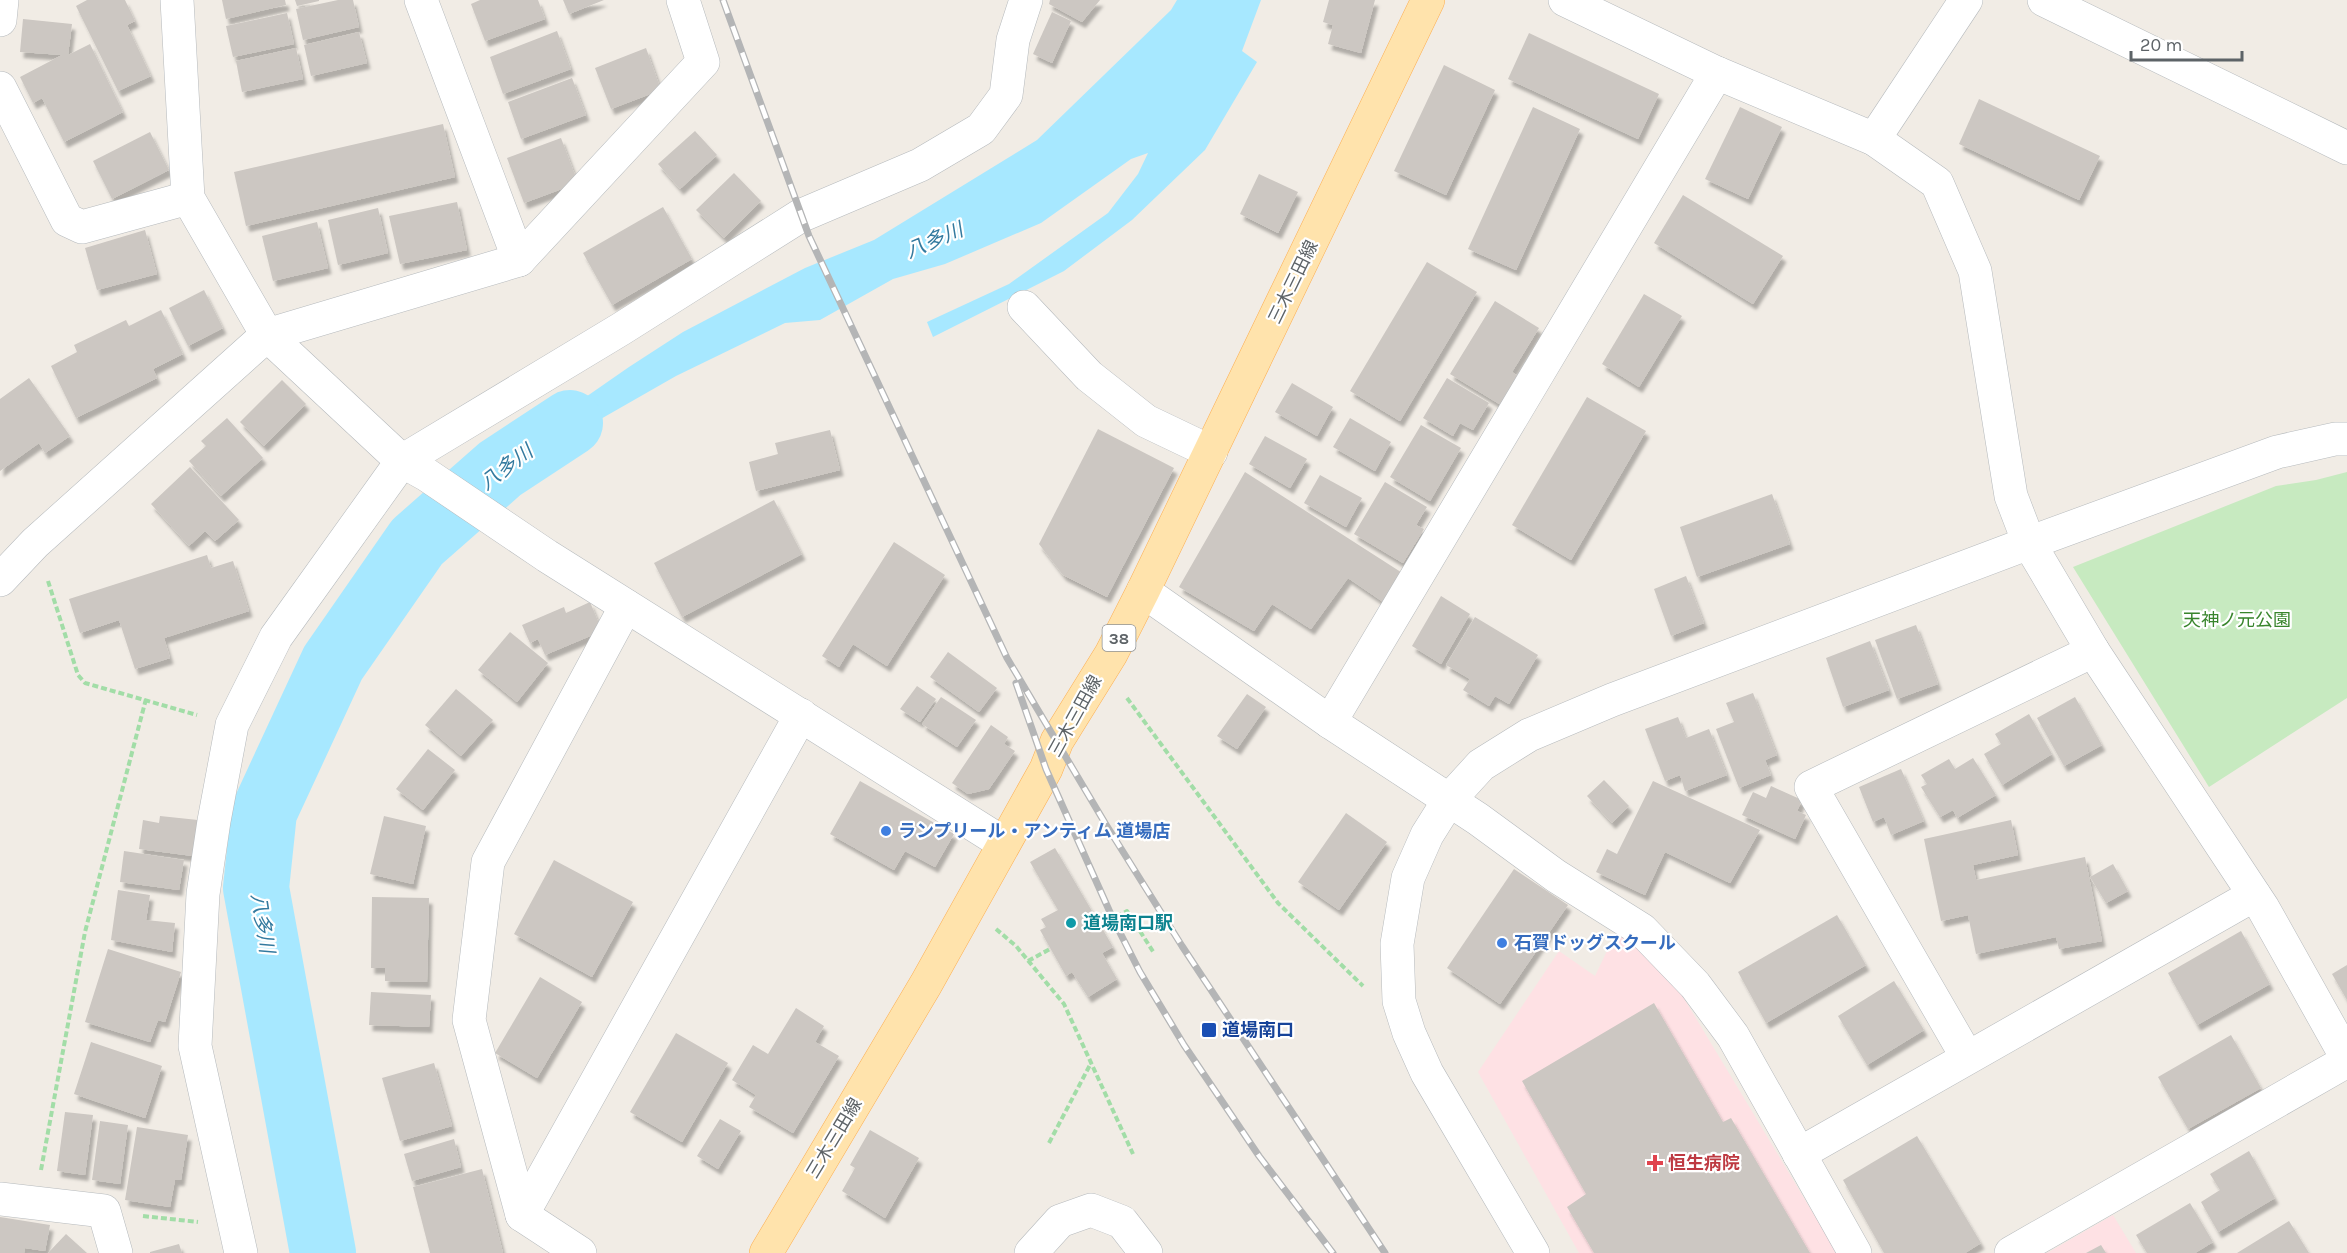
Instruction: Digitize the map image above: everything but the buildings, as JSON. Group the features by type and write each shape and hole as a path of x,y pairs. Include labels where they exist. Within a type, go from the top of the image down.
{"main road":[{"name":"三木三田線","path":"766,1253 926,984 1046,769 1057,741 1103,666 1143,591 1428,0"}],"street":[{"path":"177,0 188,198 267,335 414,468 547,556 1003,843"},
{"path":"421,0 519,260"},
{"path":"0,580 36,543 267,335 519,260 704,62 682,0"},
{"path":"238,1240 195,1046 203,894 232,725 276,637 414,468 621,329 800,216 920,165 981,129 1006,95 1013,40 1026,0"},
{"path":"1565,0 1717,73 1874,139 1937,183 1975,271 2012,496 2029,543 2093,651 2254,895 2347,1060 2011,1253"},
{"path":"1874,139 1966,0"},
{"path":"2044,0 2347,148"},
{"path":"1330,722 1717,73"},
{"path":"0,88 67,220 82,227 188,198"},
{"path":"1024,307 1089,376 1146,421 1211,452"},
{"path":"1533,1253 1427,1073 1409,1033 1399,1001 1397,944 1408,878 1427,835 1449,800 1481,765 1529,735 1612,700 2029,543 2277,452 2335,439 2347,439"},
{"path":"1143,591 1556,876 1642,930 1695,985 1733,1036 1855,1253"},
{"path":"580,1253 522,1215 469,1020 488,862 626,606"},
{"path":"1967,1057 1811,787 2093,651"},
{"path":"522,1215 801,715"},
{"path":"1799,1154 2254,895"},
{"path":"0,1199 104,1211 116,1253"},
{"path":"1031,1253 1060,1221 1091,1210 1122,1222 1146,1253"}],"path":[{"path":"36,543 78,675 86,683 232,725"},
{"path":"1103,666 1278,903 1364,987"},
{"path":"35,1203 85,932 146,699"},
{"path":"1101,926 1127,911 1154,953"},
{"path":"989,922 1028,961 1064,1004 1133,1154"},
{"path":"1028,961 1050,949"},
{"path":"1049,1143 1091,1063"},
{"path":"104,1211 238,1240"}],"shaded area":[{"name":"恒生病院","path":"1617,930 1670,975 1837,1253 1579,1253 1478,1072 1559,951 1595,976"},
{"path":"2113,1215 2136,1253 2047,1253"}],"green space":[{"name":"天神ノ元公園","path":"2347,472 2347,698 2209,787 2073,567 2276,486 2316,480"}],"water":[{"path":"1177,0 1261,0 1242,51 1257,62 1205,150 1132,220 1064,271 933,337 927,322 1009,284 1108,213 1138,174 1148,153 1131,159 1041,223 945,264 893,279 820,320 785,323 676,376 599,420 498,484 488,465 683,332 805,268 874,240 1037,140 1171,10"}],"waterway":[{"name":"八多川","path":"323,1253 256,888 264,812 333,663 417,542 500,469 570,423"}],"railway":[{"path":"723,0 809,236 1007,658 1105,823 1182,946 1385,1253"},
{"path":"1016,683 1046,769 1113,919 1140,972 1184,1045 1259,1156 1333,1253"}],"place":[{"name":"ランプリール・アンティム 道場店","path":"886,831"},
{"name":"道場南口駅","path":"1071,923"},
{"name":"石賀ドッグスクール","path":"1502,943"},
{"name":"道場南口","path":"1209,1030"},
{"name":"恒生病院","path":"1655,1163"}]}
